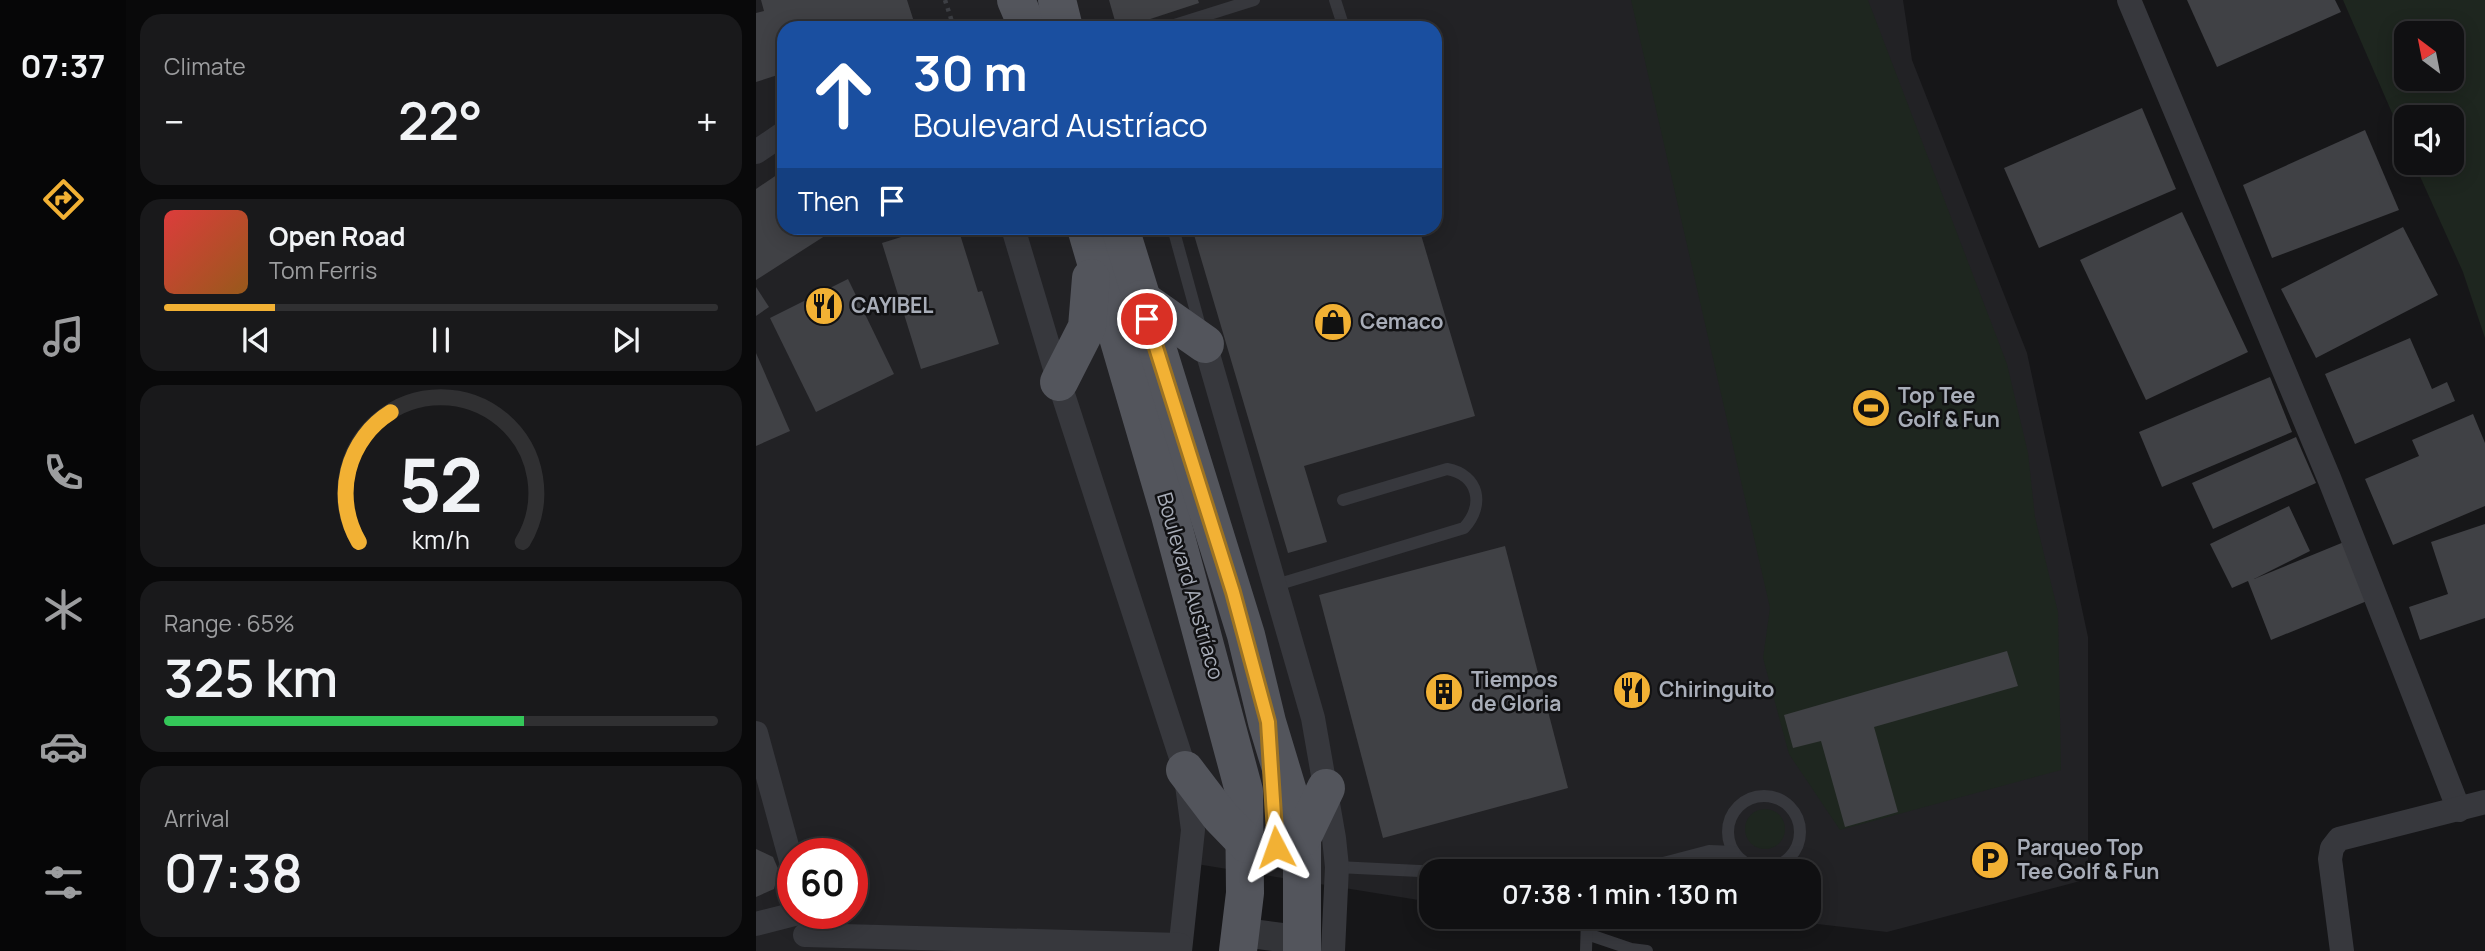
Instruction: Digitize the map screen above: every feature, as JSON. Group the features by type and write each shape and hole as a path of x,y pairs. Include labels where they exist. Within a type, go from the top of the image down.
{"main road":[{"path":"1016,0 1025,21"},
{"path":"1057,0 1062,21"},
{"path":"1059,382 1087,327 1099,235"},
{"name":"Boulevard Austríaco","path":"1100,235 1141,299 1246,635 1302,838 1302,951"},
{"name":"Boulevard Austríaco","path":"1100,235 1244,791 1247,844 1245,893 1238,951"},
{"path":"1141,299 1205,344"},
{"path":"1268,722 1278,884 1276,922"},
{"path":"1185,770 1220,817 1247,844"},
{"path":"1302,838 1326,788"}],"street":[{"path":"2129,0 2329,478 2459,810"},
{"path":"756,152 777,138"},
{"path":"821,929 1180,948 1193,830 1185,770 1059,382 1015,235"},
{"path":"1205,344 1277,587 1312,718 1326,788 1336,866 1333,951"},
{"path":"756,733 785,838"},
{"path":"2338,950 2330,859 2332,848 2339,839 2485,802"},
{"path":"756,924 777,926"}],"lane":[{"path":"1184,21 1233,3 1254,0"},
{"path":"1335,0 1342,21"},
{"path":"1176,235 1205,344"},
{"path":"1277,587 1464,528 1476,512 1478,501 1472,483 1457,471 1447,469 1343,500"},
{"path":"1679,859 1709,851 1734,852 1746,863 1757,867 1778,866 1795,851 1801,830 1793,810 1785,802 1764,795 1743,802 1730,820 1728,831 1734,852"},
{"path":"1336,866 1419,871"},
{"path":"1586,951 1587,929"},
{"path":"1587,934 1631,950 1647,951"}],"path":[{"path":"945,0 952,21"}],"shaded area":[{"path":"756,0 1903,0 1912,60 2027,353 2088,637 2088,879 1887,932 1821,924 1821,859 1419,859 1419,900 1184,862 1171,951 756,951"},
{"name":"Top Tee Golf & Fun","path":"1631,0 1868,0 2007,364 2028,453 2035,517 2058,612 2061,770 1840,830 1789,754 1763,658 1770,608"},
{"path":"2343,0 2485,0 2485,338 2463,272 2419,175 2464,175 2464,105 2394,105 2394,117"},
{"path":"1765,809 1773,810 1779,815 1784,821 1784,837 1779,843 1773,848 1765,849 1757,848 1751,843 1746,837 1745,829 1746,821 1751,815 1757,810"}],"building":[{"path":"761,0 907,0 914,21 777,21 777,75 756,82 756,13 764,11"},
{"path":"1109,0 1198,0 1199,3 1144,21 1115,21"},
{"path":"2187,0 2335,0 2341,12 2217,67"},
{"path":"2142,108 2176,189 2039,248 2004,168"},
{"path":"2365,130 2399,210 2272,258 2243,185"},
{"path":"777,175 777,235 826,235 756,280 756,189"},
{"path":"2182,212 2248,352 2146,400 2080,260"},
{"path":"2403,227 2438,295 2316,358 2281,289"},
{"path":"908,235 960,235 978,292 982,291 999,344 921,369 882,243"},
{"name":"Cemaco","path":"1194,235 1421,235 1475,416 1304,466 1327,542 1288,553"},
{"path":"848,279 894,374 816,412 770,318"},
{"path":"756,287 769,307 756,316"},
{"path":"2410,338 2432,389 2447,382 2455,401 2355,444 2325,374"},
{"path":"756,353 790,431 756,446"},
{"path":"2270,377 2292,432 2162,487 2139,432"},
{"path":"2473,414 2485,443 2485,506 2393,545 2365,479 2419,456 2412,440"},
{"path":"2296,437 2316,483 2213,529 2192,483"},
{"path":"2289,506 2310,551 2254,579 2344,542 2367,601 2271,640 2248,581 2232,588 2210,544"},
{"path":"2485,524 2485,618 2420,640 2409,607 2448,594 2431,542"},
{"name":"Tiempos de Gloria","path":"1505,546 1568,788 1383,838 1319,595"},
{"path":"2007,651 2018,686 1874,727 1898,812 1845,827 1821,741 1793,748 1784,715"},
{"path":"756,849 773,857 777,866 777,878 774,889 756,897"}],"tunnel":[{"path":"1272,951 1276,922"}],"place":[{"name":"CAYIBEL","path":"824,306"},
{"name":"Cemaco","path":"1333,322"},
{"name":"Top Tee Golf & Fun","path":"1871,408"},
{"name":"Chiringuito","path":"1632,690"},
{"name":"Tiempos de Gloria","path":"1444,692"},
{"name":"Parqueo Top Tee Golf & Fun","path":"1990,860"}],"route":[{"path":"1147,319 1246,635 1268,722 1276,847"}]}
